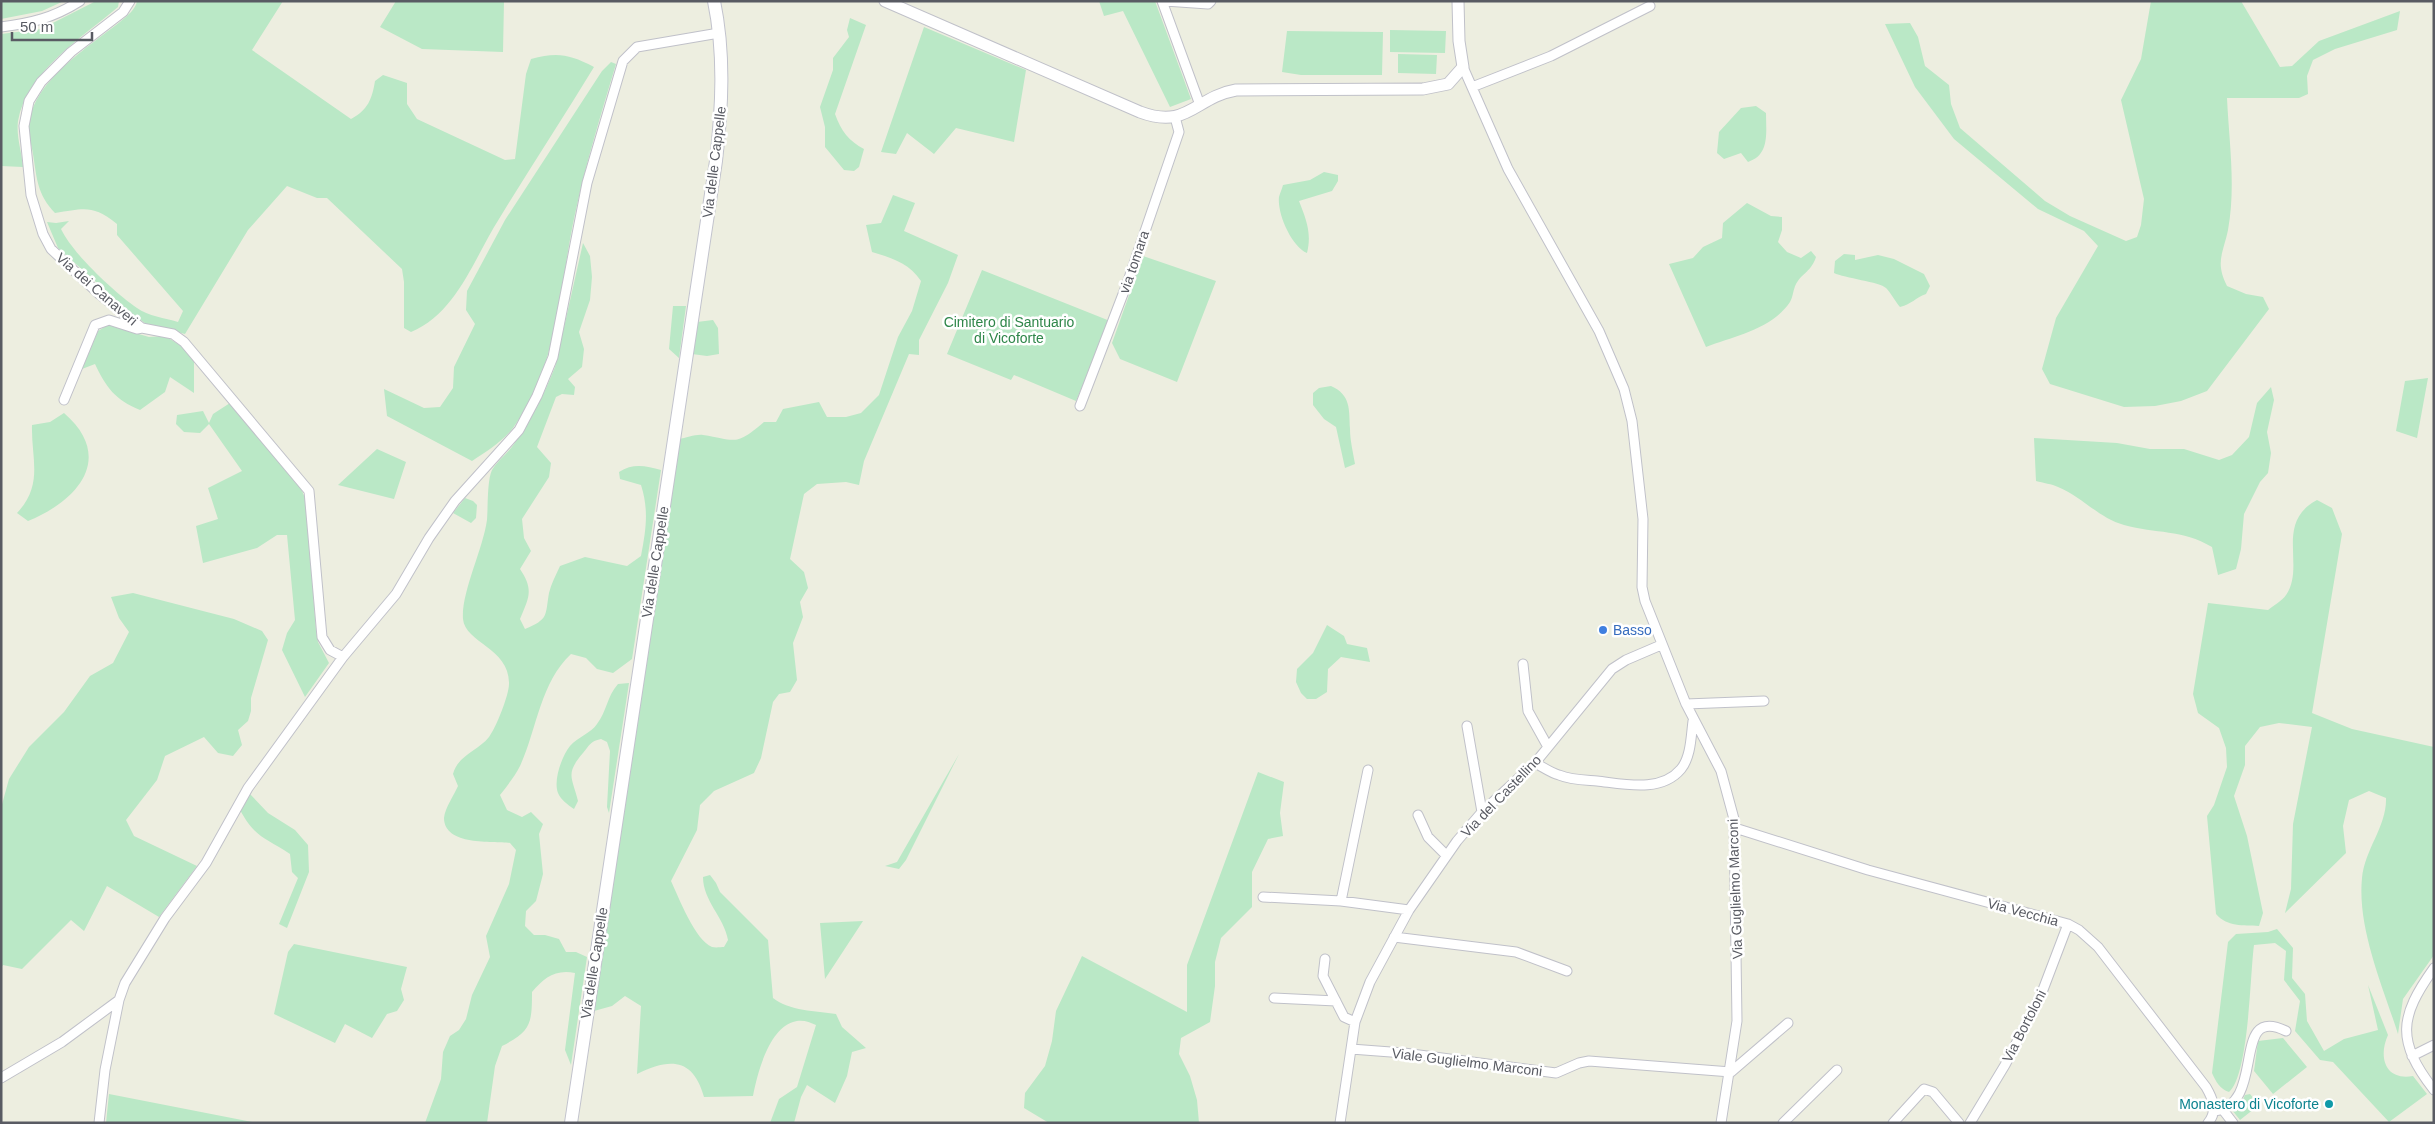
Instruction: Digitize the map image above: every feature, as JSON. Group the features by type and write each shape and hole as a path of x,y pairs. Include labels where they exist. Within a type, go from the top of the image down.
{"main road":[{"name":"Via delle Cappelle","path":"572,1123 716,161 722,74 714,1"}],"street":[{"path":"1,27 36,22 66,10 80,1"},
{"name":"Via dei Canaveri","path":"130,1 124,12 71,52 42,82 29,101 24,126 31,194 43,234 51,249 99,294 142,328 173,334 184,342 309,491 322,637 330,650 343,657"},
{"path":"885,1 1140,112 1157,117 1175,117 1200,106 1222,93 1236,90 1436,87 1448,84 1463,67 1459,41 1458,1"},
{"path":"1200,106 1164,1 1208,4 1211,1"},
{"path":"1472,87 1551,56 1650,6"},
{"path":"99,1123 102,1090 119,1000 125,983 165,918 206,863 248,788 343,657 396,594 429,538 455,501 519,430 537,396 553,357 588,182 624,61 637,47 719,33"},
{"name":"Via Guglielmo Marconi","path":"1463,67 1508,169 1599,331 1624,389 1632,421 1643,519 1642,587 1660,643 1686,704 1725,783 1735,828 1738,998 1730,1072 1721,1123"},
{"name":"via tomara","path":"1080,406 1127,284 1179,132 1175,117"},
{"path":"64,400 95,325 109,320 137,329 142,328"},
{"name":"Via del Castellino","path":"1340,1123 1354,1022 1359,1006 1409,910 1446,855 1482,812 1535,763 1612,669 1660,643"},
{"path":"1523,664 1528,711 1548,747"},
{"path":"1686,704 1764,701"},
{"path":"1535,763 1558,775 1569,778 1632,785 1659,783 1675,775 1682,768 1688,753 1694,721"},
{"path":"1467,726 1482,812"},
{"path":"1342,901 1368,770"},
{"path":"1418,816 1428,837 1446,855"},
{"name":"Via Vecchia","path":"1735,828 1868,870 2068,924 2084,934 2098,947 2206,1087 2218,1111 2233,1123"},
{"path":"1263,897 1342,901 1409,910"},
{"name":"Via Bortoloni","path":"1970,1123 2005,1065 2041,995 2068,924"},
{"path":"1394,936 1516,952 1566,971"},
{"path":"1325,959 1323,976 1344,1017 1354,1022"},
{"path":"2434,968 2416,992 2408,1013 2407,1041 2412,1056 2434,1090"},
{"path":"1274,998 1336,1001"},
{"path":"1,1078 62,1042 119,1000"},
{"path":"1730,1072 1788,1023"},
{"path":"2208,1123 2218,1111 2238,1098 2254,1036 2260,1030 2270,1027 2286,1031"},
{"path":"2412,1056 2434,1045"},
{"name":"Viale Guglielmo Marconi","path":"1351,1049 1404,1053 1556,1074 1579,1063 1589,1062 1730,1072"},
{"path":"1783,1123 1837,1070"},
{"path":"1893,1123 1924,1089 1932,1092 1959,1123"}],"green space":[{"path":"1,1 64,1 42,11 1,19"},
{"path":"96,1 119,1 118,7 58,57 32,86 23,103 18,121 23,167 1,166 1,34 41,29"},
{"path":"137,1 283,1 252,50 351,119 365,108 371,99 375,81 383,75 407,83 407,104 417,119 505,160 515,159 526,74 531,59 556,55 577,59 594,67 499,219 463,283 441,312 427,323 411,332 404,328 404,282 402,269 327,198 317,198 287,186 248,230 185,334 146,324 124,307 58,248 47,222 69,221 61,229 84,261 106,283 141,311 178,322 183,311 117,235 117,224 101,213 94,211 81,209 55,213 49,206 41,193 29,137 31,114 38,98 49,82 77,55 128,15 135,7"},
{"path":"396,1 504,1 503,52 422,49 380,27"},
{"path":"1099,1 1155,1 1191,99 1170,107 1123,11 1104,16"},
{"path":"2151,1 2241,1 2280,67 2292,66 2319,41 2400,11 2397,30 2335,49 2313,60 2307,76 2308,94 2299,98 2227,98 2232,197 2228,230 2221,258 2221,270 2227,286 2246,294 2263,297 2269,309 2207,391 2181,401 2155,406 2124,407 2050,384 2042,369 2056,318 2098,246 2084,231 2038,209 1954,139 1915,87 1885,24 1910,23 1918,37 1925,66 1949,85 1951,104 1960,128 2045,201 2070,216 2126,241 2137,237 2141,225 2144,199 2121,100 2141,59"},
{"path":"850,18 866,25 835,114 846,135 864,149 859,167 854,171 844,170 825,147 825,127 820,107 833,70 833,58 849,37 847,30"},
{"path":"924,27 1026,70 1014,142 956,128 934,154 907,133 896,154 881,152"},
{"path":"1390,30 1446,31 1445,53 1390,52"},
{"path":"1287,31 1383,32 1382,75 1301,75 1282,72"},
{"path":"1398,54 1437,55 1436,74 1398,73"},
{"path":"611,62 616,64 579,195 555,325 540,379 528,404 509,433 472,461 387,416 384,389 424,408 440,407 453,388 454,367 475,324 466,310 467,291 505,220 602,71"},
{"path":"1756,106 1766,113 1765,142 1760,154 1748,162 1741,153 1724,159 1717,153 1719,132 1741,108"},
{"path":"1324,172 1338,175 1338,181 1332,191 1299,201 1309,233 1307,253 1296,244 1283,221 1279,197 1283,185 1310,180"},
{"path":"893,195 915,203 904,231 958,255 948,283 919,340 919,355 909,354 864,461 859,485 846,482 817,484 804,494 790,559 804,572 808,588 800,602 803,617 793,643 797,680 790,692 779,694 773,702 761,758 754,773 714,791 700,805 697,830 671,881 688,918 700,936 712,947 724,947 728,940 726,932 706,894 704,886 703,877 710,875 720,892 768,940 773,998 787,1006 836,1014 842,1027 866,1048 852,1052 847,1076 835,1103 807,1085 801,1097 794,1123 770,1123 779,1099 797,1087 816,1025 805,1021 796,1021 785,1026 777,1033 761,1065 753,1096 704,1097 693,1074 678,1064 659,1065 637,1074 641,1006 625,996 612,1006 594,1011 679,439 700,435 735,440 747,435 764,422 776,422 783,409 819,402 827,417 846,417 861,413 879,395 898,337 912,311 921,281 905,265 872,252 866,225 881,223"},
{"path":"1747,203 1771,216 1782,217 1782,230 1778,242 1787,252 1801,258 1811,251 1816,257 1812,266 1796,284 1790,302 1773,319 1741,335 1706,347 1669,264 1693,258 1703,247 1722,238 1723,223"},
{"path":"583,243 590,256 592,277 590,300 579,332 584,349 582,367 568,379 575,387 574,395 562,394 556,397 537,447 551,463 549,477 522,519 524,538 531,551 520,569 529,588 528,599 520,619 525,629 538,622 544,616 550,590 560,566 585,557 627,566 641,556 646,520 644,494 641,485 620,479 619,472 634,466 661,470 632,659 613,673 597,669 586,658 571,654 552,679 540,707 520,766 500,795 507,810 522,817 531,812 543,824 539,834 543,874 536,901 526,911 525,926 534,935 545,935 559,939 566,952 576,952 587,957 571,1065 565,1050 575,973 562,972 550,976 532,992 528,1025 519,1036 502,1046 495,1066 487,1123 425,1123 441,1079 443,1052 450,1036 459,1030 466,1019 472,995 490,957 486,936 509,884 516,850 510,843 482,842 460,838 446,827 444,818 458,786 453,774 459,762 492,733 505,703 509,684 503,662 471,634 466,627 463,619 463,608 485,532 490,475 494,467 512,447 526,426 542,397 555,367"},
{"path":"1844,254 1855,255 1855,260 1878,255 1894,259 1924,274 1930,286 1926,294 1900,307 1886,288 1834,273 1835,261"},
{"path":"1143,256 1216,281 1177,382 1120,359 1112,343"},
{"name":"Cimitero di Santuario di Vicoforte","path":"982,270 1110,321 1076,401 1014,375 1011,380 947,354"},
{"path":"673,306 686,306 679,358 669,349"},
{"path":"713,320 718,328 719,354 707,356 692,354 697,322"},
{"path":"108,325 149,337 165,336 183,347 194,358 194,393 170,377 165,392 140,410 124,402 112,392 95,364 82,369 98,331"},
{"path":"2428,378 2417,438 2396,431 2405,381"},
{"path":"1331,386 1346,398 1348,403 1350,437 1355,464 1345,468 1336,427 1324,419 1313,405 1313,393 1319,388"},
{"path":"2271,387 2274,400 2267,432 2271,453 2268,473 2260,482 2244,514 2241,549 2236,569 2218,575 2212,547 2201,541 2190,537 2136,528 2115,522 2098,513 2067,491 2036,481 2034,438 2117,443 2150,449 2184,449 2219,460 2232,455 2249,437 2257,403"},
{"path":"230,403 301,488 306,501 316,630 318,642 329,663 305,697 282,650 287,633 295,620 287,535 277,535 257,548 203,563 196,526 218,519 208,488 242,471 209,424 200,433 184,432 176,424 177,415 203,411 209,423 213,414"},
{"path":"64,413 79,430 87,446 88,462 84,476 75,490 62,502 28,521 17,513 31,492 33,481 32,425 50,422"},
{"path":"377,449 406,462 394,499 338,485"},
{"path":"465,498 477,505 476,518 471,523 453,513"},
{"path":"2317,500 2332,508 2342,534 2312,713 2352,729 2434,747 2434,955 2403,999 2398,1034 2372,957 2363,917 2361,897 2364,867 2380,828 2386,798 2369,791 2349,800 2343,826 2346,853 2285,913 2291,889 2293,824 2312,727 2279,723 2260,727 2245,746 2245,765 2234,796 2247,836 2263,913 2259,926 2230,923 2216,914 2207,816 2214,805 2227,767 2226,748 2219,728 2198,713 2193,694 2208,603 2268,610 2282,599 2291,584 2294,533 2297,520 2304,509"},
{"path":"133,593 234,619 262,631 268,640 251,698 251,711 248,721 238,730 242,745 233,756 218,753 204,737 165,756 157,780 126,820 134,836 197,866 159,917 107,886 84,931 71,920 22,969 3,965 1,968 1,808 9,779 29,747 64,712 90,676 113,663 129,632 119,618 111,597"},
{"path":"1327,625 1344,636 1347,644 1367,648 1370,662 1341,657 1328,669 1327,692 1316,699 1307,699 1301,693 1296,682 1297,669 1313,653"},
{"path":"629,683 609,813 607,807 610,751 607,742 601,739 590,744 577,760 572,771 572,781 578,801 574,809 558,793 557,775 561,762 570,746 597,724 611,693 618,684"},
{"path":"959,754 906,860 899,869 885,866 897,862"},
{"path":"1258,772 1284,782 1280,813 1283,836 1268,839 1252,872 1252,907 1221,938 1215,962 1215,986 1210,1022 1181,1038 1179,1054 1190,1076 1197,1100 1199,1123 1049,1123 1024,1108 1025,1093 1045,1066 1052,1041 1056,1011 1082,956 1187,1012 1187,965"},
{"path":"250,794 268,813 295,830 308,845 309,872 287,928 279,924 298,878 292,872 290,854 256,832 240,810"},
{"path":"863,921 825,979 820,923"},
{"path":"2277,929 2293,948 2292,978 2305,994 2307,1021 2324,1051 2344,1039 2378,1030 2368,985 2388,1035 2384,1051 2386,1066 2396,1075 2403,1077 2413,1076 2427,1094 2389,1122 2333,1062 2320,1060 2295,1031 2300,1001 2284,980 2286,951 2275,943 2254,945 2245,1046 2236,1082 2229,1092 2221,1087 2215,1079 2212,1073 2228,942 2236,934 2268,932"},
{"path":"294,944 407,967 401,989 404,1000 397,1011 387,1014 372,1038 345,1024 335,1043 274,1014 288,952"},
{"path":"2283,1038 2307,1067 2273,1094 2254,1071 2258,1041"},
{"path":"109,1094 257,1123 106,1123"},
{"path":"2250,1094 2259,1105 2240,1120 2232,1110 2242,1102 2245,1095"}],"place":[{"name":"Basso","path":"1603,630"},
{"name":"Monastero di Vicoforte","path":"2329,1104"}]}
